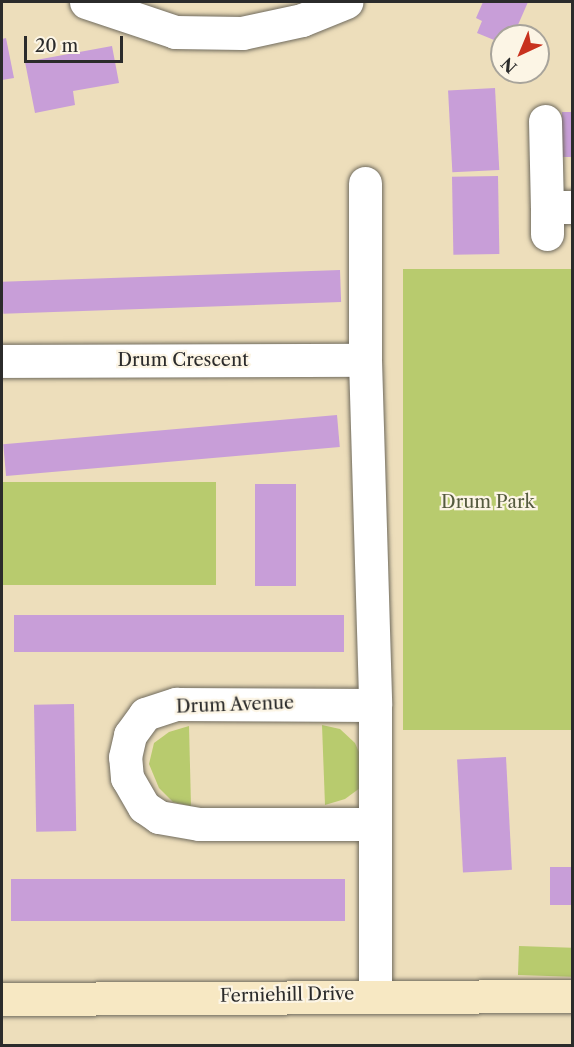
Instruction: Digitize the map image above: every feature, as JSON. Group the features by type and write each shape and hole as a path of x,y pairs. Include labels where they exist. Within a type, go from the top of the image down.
{"main road":[{"name":"Ferniehill Drive","path":"2,999 375,994 573,996"}],"street":[{"path":"86,2 175,32 242,33 302,20 346,2"},
{"path":"545,121 556,216"},
{"path":"365,183 365,360 375,705 375,994"},
{"name":"Drum Crescent","path":"2,361 365,360"},
{"name":"Drum Avenue","path":"374,824 199,824 159,817 144,807 127,778 125,757 130,735 145,714 176,704 375,705"}],"green space":[{"name":"Drum Park","path":"403,269 572,269 572,730 403,730"},
{"path":"2,482 216,482 216,585 2,585"},
{"path":"322,725 340,729 355,743 365,766 360,788 345,799 325,805"},
{"path":"189,726 191,806 173,802 159,788 149,764 154,743 169,732"},
{"path":"519,946 572,948 571,977 518,975"}],"building":[{"path":"483,2 528,2 518,24 490,24 490,38 477,33 482,21 476,18"},
{"path":"6,38 14,78 2,80 2,39"},
{"path":"112,46 119,83 73,91 75,105 35,113 25,62"},
{"path":"495,88 499,170 452,172 448,90"},
{"path":"562,112 572,112 572,157 562,157"},
{"path":"498,176 499,254 453,255 452,177"},
{"path":"340,270 341,302 3,314 2,282"},
{"path":"337,415 340,447 6,476 3,444"},
{"path":"255,484 296,484 296,586 255,586"},
{"path":"14,615 344,615 344,652 14,652"},
{"path":"74,704 76,831 36,832 34,705"},
{"path":"506,757 512,870 463,872 457,760"},
{"path":"550,867 572,867 572,905 550,905"},
{"path":"11,879 345,879 345,921 11,921"}]}
